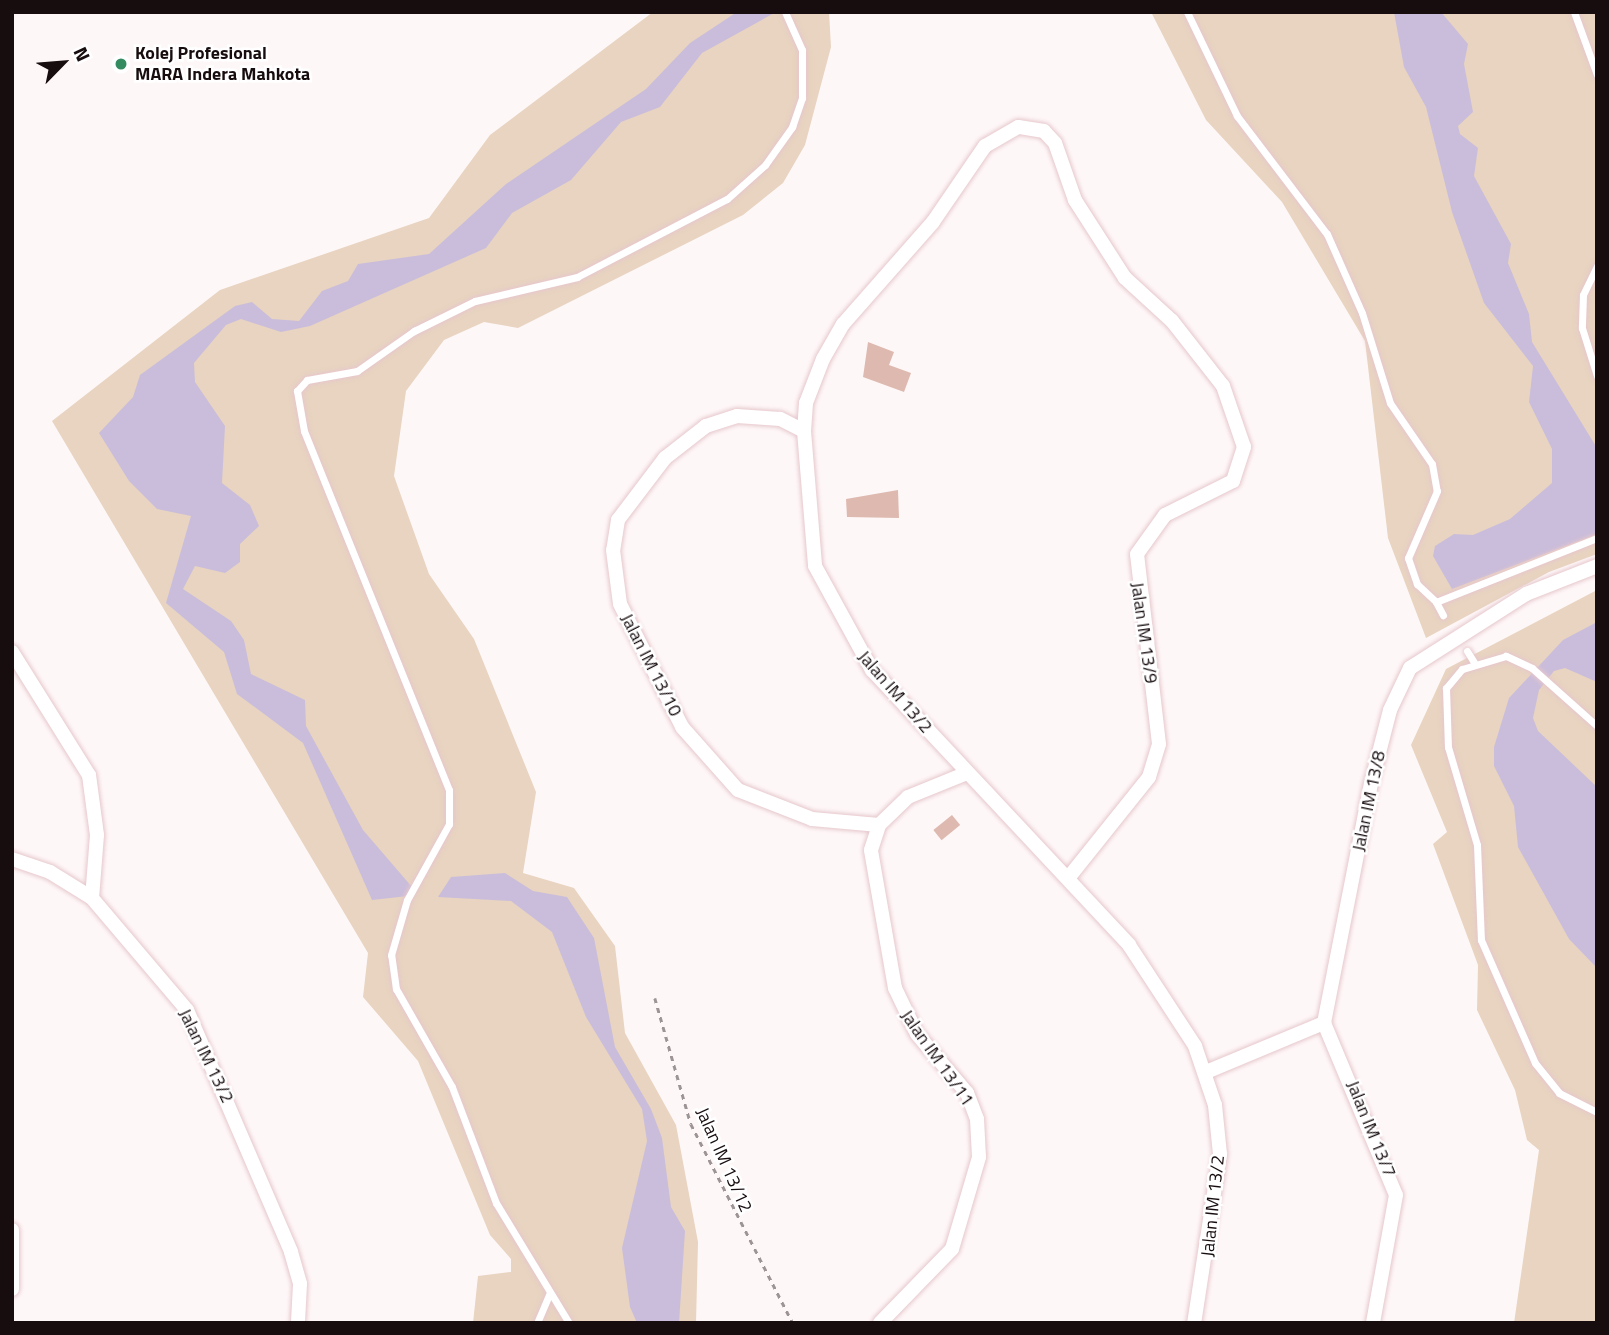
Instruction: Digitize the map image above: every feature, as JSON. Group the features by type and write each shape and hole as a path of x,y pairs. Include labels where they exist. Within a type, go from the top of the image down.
{"street":[{"name":"Jalan IM 13/2","path":"1066,178 1055,143 1044,131 1018,127 985,145 933,222 843,324 806,403 804,430 822,584 872,670 967,773 1069,877 1165,992 1206,1072 1220,1154 1194,1323"},
{"name":"Jalan IM 13/9","path":"1066,178 1125,278 1172,321 1223,386 1244,455 1233,481 1165,515 1137,554 1159,744 1149,777 1069,877"},
{"name":"Jalan IM 13/10","path":"804,430 780,419 737,416 706,426 665,458 618,520 613,550 620,604 682,727 738,790 799,816 880,825"},
{"name":"Jalan IM 13/8","path":"1324,1023 1374,772 1390,710 1410,668 1526,594 1597,566"},
{"path":"12,652 89,775 97,835 92,898"},
{"path":"880,825 908,797 967,773"},
{"name":"Jalan IM 13/11","path":"880,825 872,876 895,988 917,1034 967,1093 978,1119 979,1157 952,1249 880,1323"},
{"name":"Jalan IM 13/2","path":"12,859 50,872 92,898 187,1010 291,1252 300,1284 298,1323"},
{"path":"1206,1072 1324,1023"},
{"name":"Jalan IM 13/7","path":"1324,1023 1395,1195 1373,1323"},
{"path":"12,1230 12,1289"}],"lane":[{"path":"1186,12 1237,116 1327,234 1362,313 1390,403 1432,464 1437,491 1408,558 1417,584 1436,602 1443,615"},
{"path":"1574,12 1597,75"},
{"path":"569,1323 496,1203 452,1087 396,989 391,955 407,900 449,824 449,790 303,431 297,391 307,380 357,371 414,331 475,301 577,277 727,199 765,165 792,127 802,98 802,50 786,14"},
{"path":"1596,371 1582,328 1583,295 1597,266"},
{"path":"1436,602 1597,538"},
{"path":"1467,651 1474,662"},
{"path":"1597,726 1552,689 1532,668 1506,656 1474,662 1446,688 1443,710 1477,845 1477,929 1535,1063 1559,1093 1597,1112"},
{"path":"537,1323 550,1293"}],"path":[{"name":"Jalan IM 13/12","path":"655,998 691,1124 793,1323"}],"shaded area":[{"path":"653,12 829,12 831,47 805,145 783,183 743,215 518,328 484,322 444,340 406,391 394,476 429,574 474,639 536,792 523,873 574,888 615,946 625,1033 676,1125 698,1242 696,1323 473,1323 478,1276 511,1272 511,1259 490,1235 418,1061 363,997 368,953 52,421 220,290 429,218 490,135"},
{"path":"737,12 776,12 702,53 660,107 621,122 571,180 512,213 486,248 310,326 281,332 241,319 226,325 194,363 195,382 225,426 222,483 250,505 259,526 240,544 240,562 225,573 195,566 183,589 231,621 244,640 251,674 305,700 306,726 363,830 412,887 408,896 372,900 303,743 237,694 224,652 166,603 191,516 157,509 129,481 99,433 133,397 140,375 235,306 252,302 272,319 299,321 322,291 348,281 358,264 429,254 506,184 646,89 690,43"},
{"path":"1151,12 1597,12 1597,554 1549,572 1426,638 1388,538 1365,341 1282,202 1206,120"},
{"path":"1394,12 1441,12 1468,44 1464,64 1473,112 1458,126 1460,134 1478,148 1474,176 1511,244 1508,263 1529,314 1532,342 1597,448 1597,534 1452,589 1433,556 1435,546 1454,534 1473,535 1510,519 1552,483 1552,449 1529,402 1533,366 1484,303 1452,212 1426,107 1404,67"},
{"path":"1597,590 1597,1323 1514,1323 1539,1150 1527,1140 1515,1090 1477,1010 1478,965 1433,844 1447,832 1411,745 1446,669"},
{"path":"1597,622 1597,682 1565,668 1554,671 1539,690 1533,718 1538,731 1597,787 1597,968 1569,939 1518,847 1514,806 1494,766 1494,747 1509,698 1563,640"},
{"path":"505,873 533,891 567,897 594,938 615,1047 651,1109 662,1138 671,1207 685,1231 679,1323 637,1323 630,1307 622,1248 647,1141 642,1109 586,1017 552,932 511,901 438,897 451,877"}],"building":[{"path":"868,342 894,352 889,365 911,373 904,392 863,377"},
{"path":"898,490 899,518 847,517 846,499"},
{"path":"952,815 960,825 942,840 933,830"}],"place":[{"name":"Kolej Profesional MARA Indera Mahkota","path":"121,64"}]}
